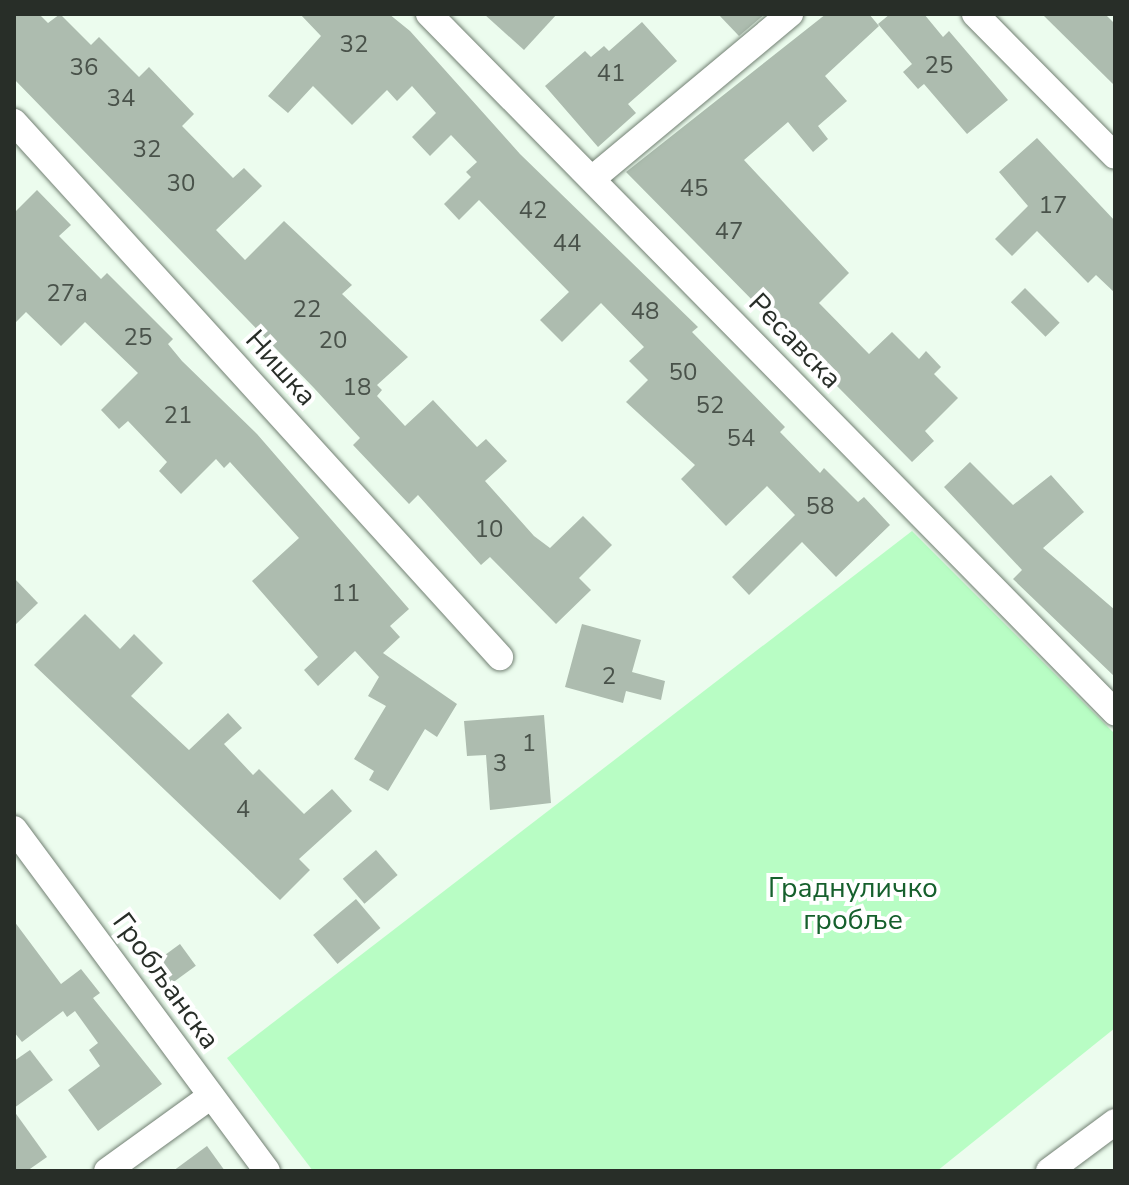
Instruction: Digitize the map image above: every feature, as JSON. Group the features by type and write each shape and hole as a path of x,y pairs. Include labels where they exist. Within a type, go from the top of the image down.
{"street":[{"name":"Ресавска","path":"429,14 1115,712"},
{"path":"592,179 790,14"},
{"path":"975,14 1115,156"},
{"name":"Нишка","path":"20,141 500,657"},
{"name":"Гробљанска","path":"14,829 267,1171"},
{"path":"107,1171 211,1096"},
{"path":"1049,1171 1115,1122"}],"green space":[{"name":"Граднуличко гробље","path":"912,531 1115,734 1115,1028 937,1171 313,1171 227,1058"}],"building":[{"path":"14,14 39,14 48,23 60,14 91,45 99,37 139,77 149,67 194,114 182,126 233,178 244,168 262,186 216,230 245,260 284,221 352,285 342,294 408,357 377,385 382,390 377,396 405,426 433,400 477,447 486,439 507,461 485,481 534,536 550,548 583,516 612,545 579,578 591,590 556,624 490,557 481,565 418,495 409,504 353,445 360,438 314,388 14,79"},
{"path":"300,14 389,14 410,31 520,154 698,327 692,332 785,427 780,432 820,473 824,468 858,502 864,497 890,525 836,577 802,542 749,595 732,577 795,515 767,486 726,526 681,479 695,465 626,402 648,380 629,361 644,347 601,303 562,342 540,320 569,292 479,200 459,220 444,204 471,177 466,172 477,162 451,135 430,156 412,137 436,113 412,86 397,101 387,90 352,125 313,86 288,113 268,96 321,36"},
{"path":"484,14 557,14 524,50"},
{"path":"718,14 765,14 739,36"},
{"path":"826,14 869,14 879,26 825,76 847,101 818,126 828,139 813,152 788,122 744,160 849,273 819,303 869,354 892,332 919,359 926,351 941,367 934,374 958,398 925,431 934,441 912,462 626,172"},
{"path":"890,14 924,14 943,37 949,31 1008,100 967,134 924,84 918,89 903,72 912,64 878,24"},
{"path":"1042,14 1105,14 1115,24 1115,86"},
{"path":"642,22 677,61 628,104 636,113 598,147 545,86 585,51 591,57 604,46 609,51"},
{"path":"1037,138 1115,221 1115,293 1096,275 1088,283 1037,231 1012,256 995,239 1028,206 999,172"},
{"path":"37,190 71,225 59,236 101,279 107,273 173,339 168,344 182,361 257,434 409,609 390,626 400,637 383,653 457,704 437,737 425,729 388,791 369,780 374,771 354,759 386,706 368,696 379,677 355,651 318,686 304,670 318,657 252,581 299,538 230,462 224,468 216,459 181,494 159,471 167,462 128,421 119,429 101,410 138,373 85,322 61,346 26,312 14,324 14,213"},
{"path":"1025,288 1060,323 1046,337 1011,302"},
{"path":"970,462 1013,505 1051,475 1084,512 1043,548 1115,610 1115,677 1013,579 1022,570 944,487"},
{"path":"14,578 38,603 14,626"},
{"path":"85,614 120,649 134,634 163,663 131,696 189,750 228,713 242,728 224,744 253,775 259,769 304,814 332,789 352,811 299,859 310,870 280,900 34,665"},
{"path":"582,624 641,640 632,672 665,681 661,700 626,691 623,703 565,687"},
{"path":"544,715 551,803 490,810 486,755 467,756 464,721"},
{"path":"376,850 398,875 364,904 343,879"},
{"path":"356,899 380,928 338,964 313,935"},
{"path":"14,921 61,984 81,969 100,993 93,998 162,1084 98,1131 68,1090 100,1066 89,1050 98,1043 75,1011 67,1017 63,1011 22,1042 14,1032"},
{"path":"180,944 196,966 169,985 153,963"},
{"path":"30,1050 53,1080 14,1108 14,1061"},
{"path":"14,1111 47,1157 27,1171 14,1171"},
{"path":"207,1146 225,1171 173,1171"}]}
